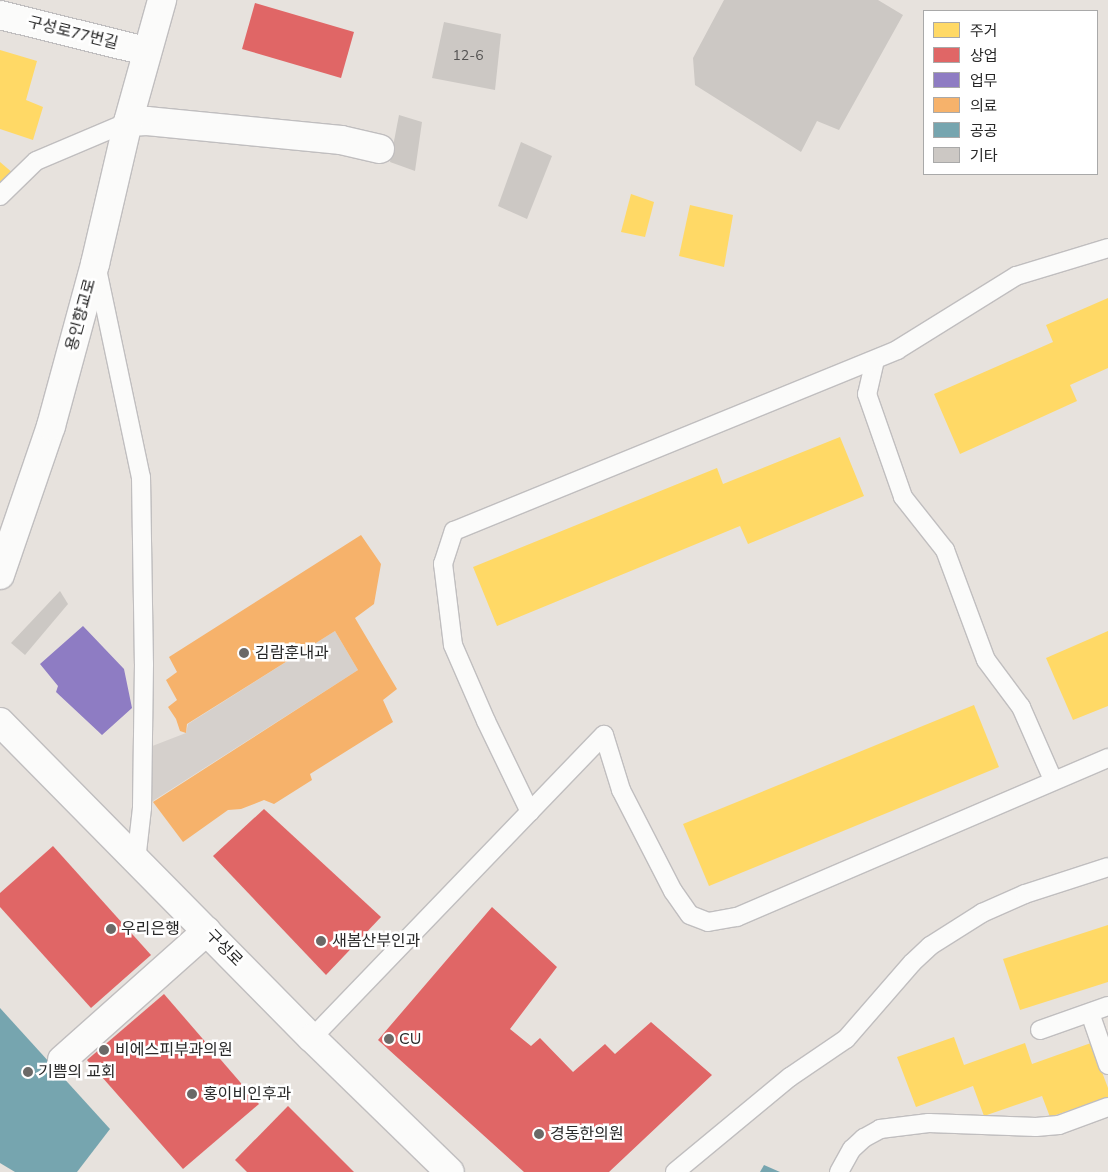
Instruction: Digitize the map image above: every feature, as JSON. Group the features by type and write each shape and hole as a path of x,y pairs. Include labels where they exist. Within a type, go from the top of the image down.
{"street":[{"name":"용인향교로","path":"0,574 51,426 96,264 128,122 162,0"},
{"name":"구성로77번길","path":"0,16 146,52"},
{"path":"128,122 147,121 341,140 380,149"},
{"name":"구성로","path":"0,722 312,1038 450,1172"},
{"path":"62,1060 207,931"}],"lane":[{"path":"0,196 36,161 128,122"},
{"path":"530,812 486,721 453,645 443,564 454,532 897,350 1016,276 1108,248"},
{"path":"96,264 141,477 144,664 142,808 136,861"},
{"path":"874,360 867,394 903,497 945,550 986,660 1021,707 1053,780"},
{"path":"312,1038 604,735 621,790 673,891 690,915 708,922 737,917 1108,758"},
{"path":"676,1172 790,1078 846,1039 930,946 982,913 1025,894 1108,867"},
{"path":"1040,1030 1108,1006"},
{"path":"1090,1013 1108,1065"},
{"path":"839,1172 852,1149 864,1138 880,1129 929,1123 1052,1125 1108,1107"}],"shaded area":[{"path":"335,631 358,670 142,808 142,750 186,733 188,724"}],"building: 주거":[{"path":"0,50 37,61 26,100 43,107 33,140 0,129"},
{"path":"0,162 14,174 0,191"},
{"path":"631,194 654,202 645,237 621,232"},
{"path":"690,205 733,215 724,267 679,256"},
{"path":"1108,298 1108,368 1070,385 1077,401 960,454 934,394 1053,342 1046,325"},
{"path":"840,437 864,496 748,544 740,526 497,626 473,567 717,468 723,484"},
{"path":"1108,631 1108,706 1073,720 1046,658"},
{"path":"974,705 999,767 709,886 683,824"},
{"path":"1108,925 1108,982 1020,1010 1003,959"},
{"path":"954,1037 964,1065 1025,1043 1032,1064 1091,1043 1108,1088 1108,1097 1050,1117 1042,1096 984,1116 973,1086 916,1107 897,1057"}],"building: 상업":[{"path":"255,3 354,32 341,78 242,49"},
{"path":"264,809 381,917 326,975 213,856"},
{"path":"53,846 151,955 91,1008 0,907 0,893"},
{"path":"492,907 557,967 510,1029 531,1046 540,1038 573,1072 605,1044 615,1054 651,1022 712,1075 609,1172 524,1172 378,1040"},
{"path":"164,994 259,1104 183,1169 87,1060"},
{"path":"288,1106 354,1172 247,1172 235,1160"}],"building: 업무":[{"path":"83,626 124,669 132,708 102,735 56,692 58,686 40,664"}],"building: 의료":[{"path":"361,535 381,564 374,604 355,618 397,689 383,700 393,722 310,774 312,780 274,804 264,800 241,809 228,810 183,842 153,802 358,670 335,631 187,724 186,733 180,731 176,719 168,707 177,700 166,680 177,672 169,657"}],"building: 공공":[{"name":"기쁨의 교회","path":"0,1008 110,1129 77,1172 15,1172 0,1163"},
{"path":"764,1165 780,1172 760,1172"}],"building: 기타":[{"path":"724,0 878,0 903,15 839,130 817,121 801,152 695,85 693,58"},
{"path":"444,22 501,34 495,90 432,78"},
{"path":"399,115 422,122 415,171 390,162"},
{"path":"521,142 552,156 527,219 498,206"},
{"path":"60,591 68,604 25,655 11,643"}],"place":[{"name":"김람훈내과","path":"244,653"},
{"name":"우리은행","path":"111,929"},
{"name":"새봄산부인과","path":"321,941"},
{"name":"CU","path":"389,1039"},
{"name":"비에스피부과의원","path":"104,1050"},
{"name":"기쁨의 교회","path":"28,1072"},
{"name":"홍이비인후과","path":"192,1094"},
{"name":"경동한의원","path":"539,1134"}]}
